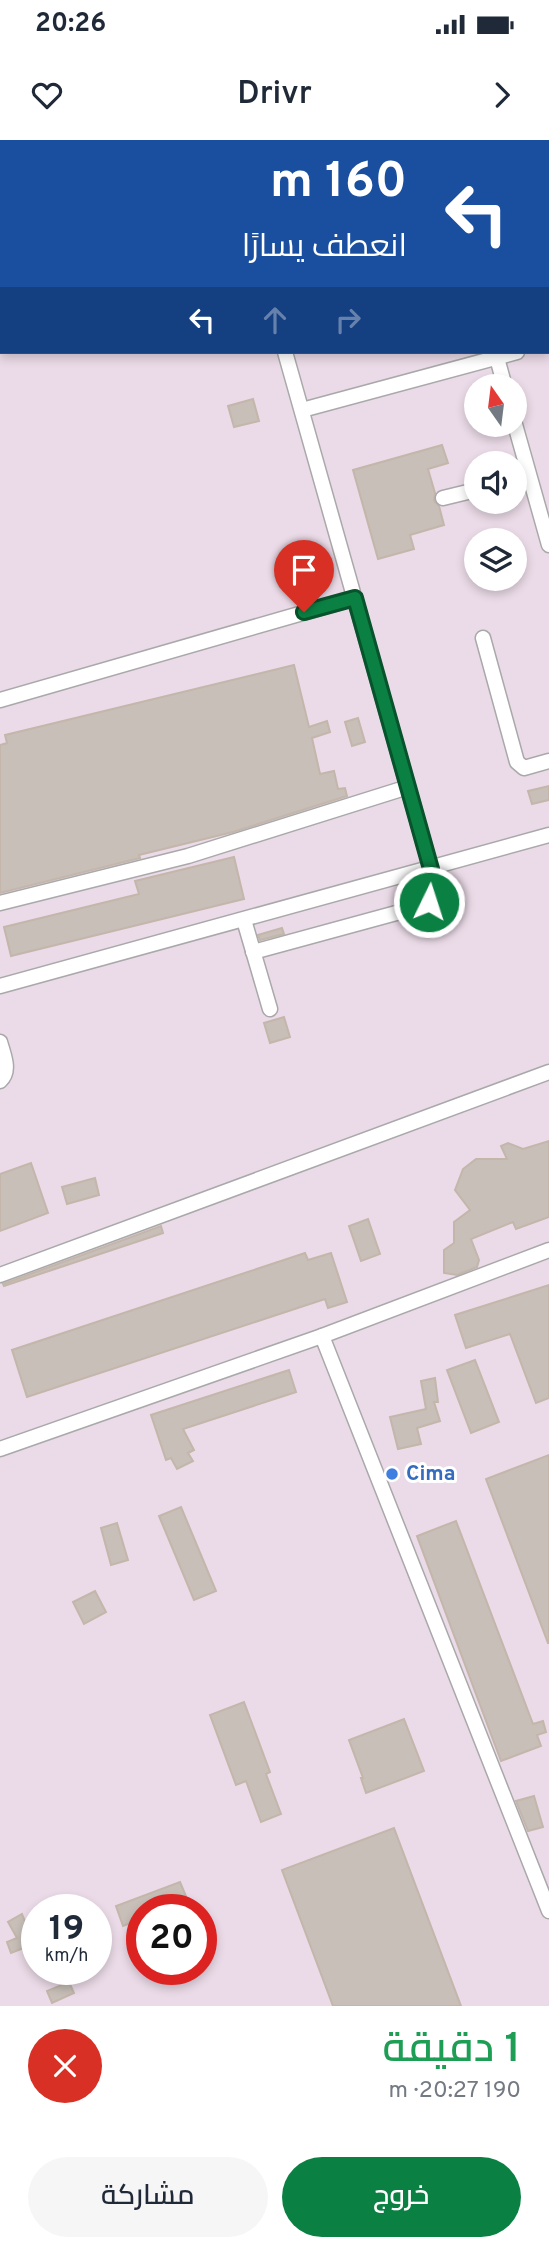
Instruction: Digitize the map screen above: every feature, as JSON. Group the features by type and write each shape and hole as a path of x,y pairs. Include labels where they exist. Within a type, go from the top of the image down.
{"street":[{"path":"253,952 422,905 429,902 432,890 431,869 286,354"},
{"path":"302,410 510,354"},
{"path":"497,358 501,374"},
{"path":"519,438 549,545"},
{"path":"443,498 464,493"},
{"path":"0,699 355,598"},
{"path":"483,638 517,762 524,768 549,761"},
{"path":"0,903 188,856 408,787"},
{"path":"0,986 549,835"},
{"path":"244,920 270,1009"},
{"path":"0,1042 6,1063 5,1077 0,1082"},
{"path":"0,1275 549,1072"},
{"path":"0,1449 322,1336 549,1250"},
{"path":"322,1336 549,1911"}],"shaded area":[{"path":"0,354 549,354 549,2006 0,2006"}],"building":[{"path":"253,399 259,421 234,427 228,406"},
{"path":"442,445 448,463 428,469 435,493 434,501 439,506 444,525 410,535 414,549 378,559 353,470"},
{"path":"294,665 309,727 327,721 330,732 312,738 320,774 334,771 338,789 345,788 347,796 233,832 139,855 140,858 0,893 0,745 7,743 5,735"},
{"path":"358,718 365,742 352,746 345,722"},
{"path":"549,786 549,800 532,804 528,791"},
{"path":"234,857 244,899 11,956 4,927 139,894 135,881"},
{"path":"282,928 284,934 260,940 258,935"},
{"path":"284,1017 290,1037 270,1043 264,1023"},
{"path":"549,1141 549,1217 516,1229 513,1222 471,1239 479,1260 477,1267 457,1275 444,1273 444,1250 454,1243 454,1222 470,1210 455,1190 463,1169 476,1159 507,1159 501,1146 508,1143 523,1149"},
{"path":"31,1163 48,1213 0,1231 0,1174"},
{"path":"95,1178 99,1195 67,1204 62,1187"},
{"path":"368,1219 380,1254 361,1261 349,1226"},
{"path":"161,1226 163,1233 4,1286 3,1284"},
{"path":"305,1253 308,1260 331,1253 347,1302 328,1308 325,1299 27,1397 12,1350"},
{"path":"549,1285 549,1398 536,1403 510,1334 466,1348 455,1315"},
{"path":"475,1360 499,1422 471,1433 447,1370"},
{"path":"289,1370 296,1392 183,1429 194,1450 188,1453 193,1461 177,1469 171,1458 166,1460 151,1415"},
{"path":"435,1378 438,1402 434,1402 440,1421 417,1428 421,1444 398,1449 390,1417 426,1409 421,1381"},
{"path":"549,1455 549,1643 548,1643 486,1479"},
{"path":"181,1507 216,1591 194,1600 159,1516"},
{"path":"456,1521 533,1724 543,1721 546,1732 537,1735 541,1746 501,1761 417,1536"},
{"path":"117,1523 128,1560 111,1565 101,1528"},
{"path":"95,1591 106,1612 84,1624 73,1602"},
{"path":"244,1702 270,1772 266,1774 281,1814 261,1822 246,1781 236,1785 210,1715"},
{"path":"404,1719 424,1771 366,1793 349,1740"},
{"path":"534,1796 543,1827 528,1831 516,1801"},
{"path":"394,1828 461,2006 333,2006 282,1870"},
{"path":"180,1882 185,1894 148,1894"},
{"path":"126,1902 126,1925 123,1926 116,1906"},
{"path":"21,1915 21,1949 11,1953 7,1942 17,1938 8,1922"},
{"path":"62,1985 70,1985 74,1993 52,2003 47,1991"}],"place":[{"name":"Cima","path":"392,1474"}],"route":[{"path":"304,612 355,598 431,869 432,890 429,902"}]}
